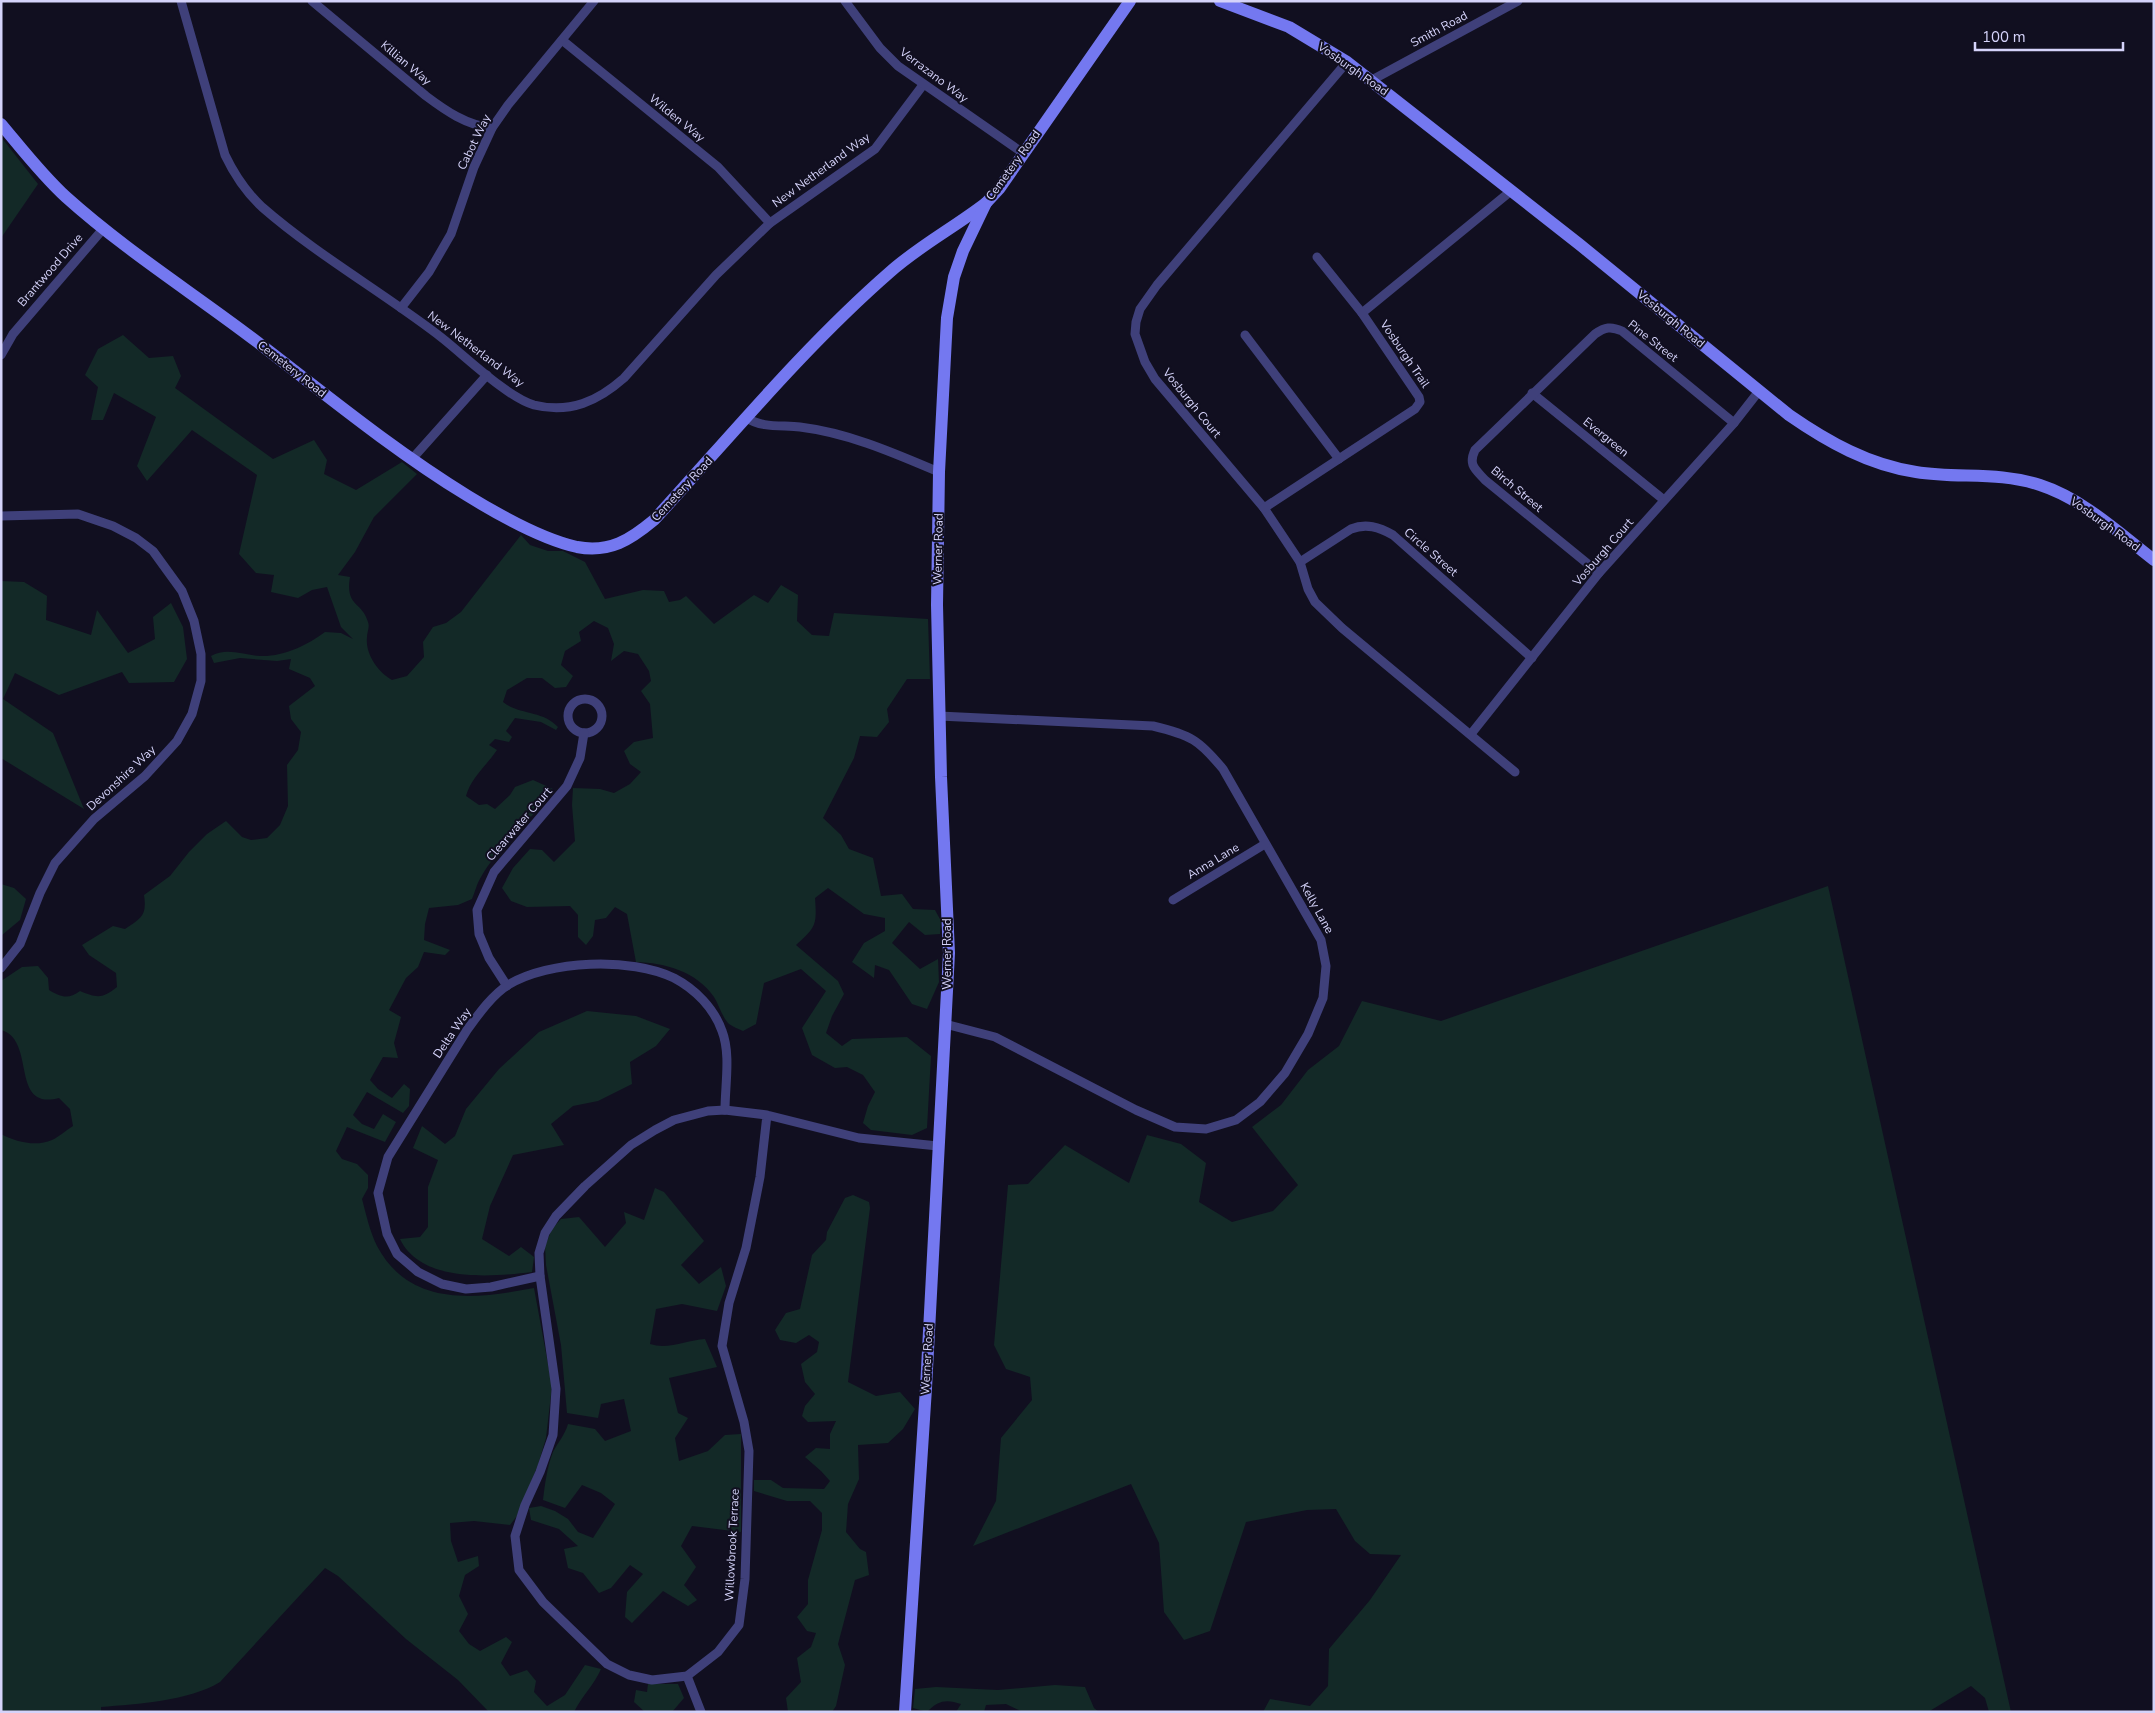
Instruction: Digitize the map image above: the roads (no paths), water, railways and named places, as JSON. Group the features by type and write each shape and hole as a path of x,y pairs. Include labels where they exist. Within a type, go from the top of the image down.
{"street":[{"name":"New Netherland Way","path":"181,1 213,117 233,173 260,205 290,230 438,335 487,375 523,400 542,406 561,408 589,403 608,393 624,378 716,275 770,222 875,148 923,85"},
{"name":"Killian Way","path":"312,1 445,110 471,124 492,128"},
{"name":"Cabot Way","path":"401,308 429,272 451,234 474,167 492,128 508,105 594,1"},
{"name":"Verrazano Way","path":"845,1 880,48 898,66 1023,152"},
{"name":"Cemetery Road","path":"1,124 34,164 58,189 103,229 223,316 412,459 508,520 578,547 602,548 630,540 654,520 809,350 892,271 986,203 998,189 1130,1"},
{"name":"Vosburgh Road","path":"1220,1 1258,14 1288,28 1347,62 1372,80 1579,244 1759,391 1823,438 1885,465 1918,472 1999,475 2040,485 2065,495 2098,517 2154,560"},
{"name":"Smith Road","path":"1372,80 1518,1"},
{"name":"Wilden Way","path":"562,40 718,166 770,222"},
{"name":"Vosburgh Court","path":"1347,62 1157,285 1140,309 1135,334 1138,346 1155,379 1264,508 1300,562 1308,589 1315,602 1322,610 1515,772"},
{"path":"1362,313 1511,191"},
{"name":"Werner Road","path":"905,1712 926,1388 949,953 939,716 937,605 939,472 947,318 954,278 963,251 986,203"},
{"name":"Brantwood Drive","path":"1,355 5,345 18,328 103,229"},
{"name":"Vosburgh Trail","path":"1264,508 1415,409 1420,402 1419,397 1362,313 1317,257"},
{"name":"Pine Street","path":"1532,393 1595,334 1606,328 1614,328 1622,331 1734,423"},
{"path":"1245,335 1339,459"},
{"path":"412,459 487,375"},
{"name":"Vosburgh Court","path":"1471,734 1599,573 1734,423 1759,391"},
{"name":"Evergreen","path":"1532,393 1664,500"},
{"name":"Birch Street","path":"1532,393 1475,450 1471,458 1474,467 1492,486 1599,573"},
{"path":"747,418 760,424 801,427 865,442 939,472"},
{"name":"Devonshire Way","path":"1,516 78,514 113,526 136,538 153,551 182,591 194,621 201,654 201,680 192,714 177,741 145,776 94,819 55,863 40,893 20,944 1,968"},
{"name":"Circle Street","path":"1300,562 1350,529 1359,526 1382,529 1392,535 1532,658"},
{"name":"Kelly Lane","path":"939,716 1153,726 1179,732 1203,746 1224,769 1265,844 1322,940 1326,966 1323,998 1308,1034 1285,1073 1260,1102 1236,1120 1206,1129 1175,1127 1136,1110 995,1037 945,1024"},
{"name":"Clearwater Court","path":"507,986 490,958 479,934 476,910 494,872 568,786 580,758 584,733"},
{"name":"Anna Lane","path":"1173,900 1265,844"},
{"name":"Delta Way","path":"540,1276 491,1287 466,1288 442,1284 418,1272 397,1254 387,1234 378,1193 388,1157 456,1047 478,1014 507,986 533,974 564,967 590,965 649,969 674,978 695,992 710,1009 722,1029 726,1044 725,1110"},
{"path":"701,1712 686,1676 652,1680 629,1675 607,1664 543,1602 519,1570 515,1536 552,1435 555,1398 553,1360 540,1276 539,1253 545,1233 556,1216 585,1186 631,1145 674,1120 708,1111 725,1110 768,1115 859,1138 938,1146"},
{"name":"Willowbrook Terrace","path":"686,1676 718,1652 739,1625 741,1614 748,1537 749,1451 744,1422 722,1346 729,1303 748,1239 760,1177 768,1115"}]}
